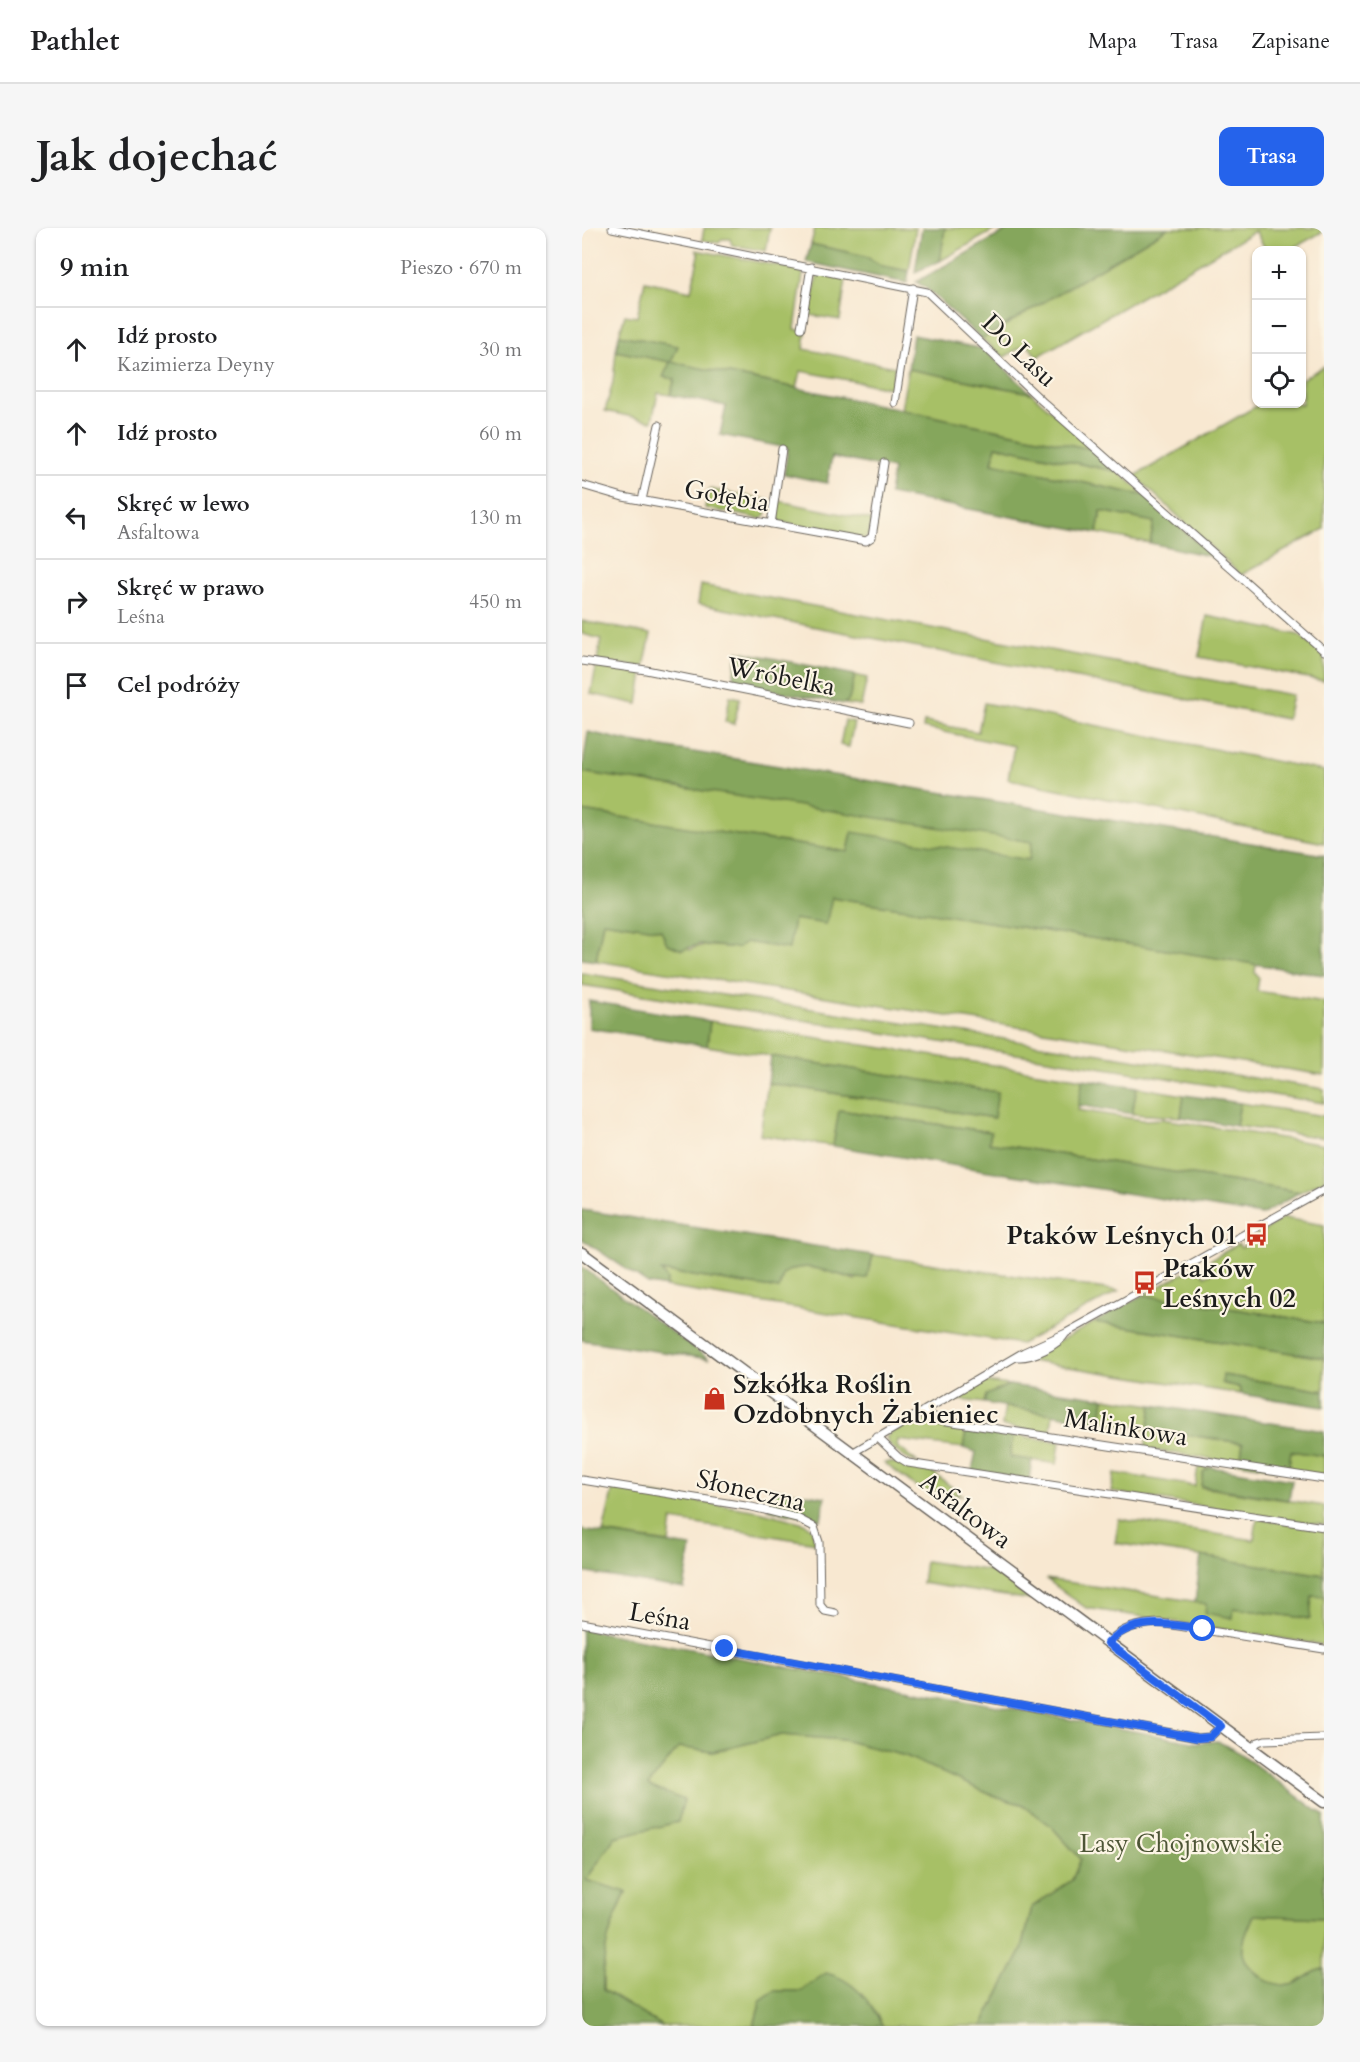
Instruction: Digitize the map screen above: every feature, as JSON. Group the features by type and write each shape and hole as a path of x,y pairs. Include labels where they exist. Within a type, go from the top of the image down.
{"main road":[{"name":"Asfaltowa","path":"582,1253 1324,1802"}],"street":[{"name":"Do Lasu","path":"612,228 913,288 930,294 1042,401 1324,651"},
{"path":"801,328 811,267"},
{"path":"895,403 913,288"},
{"path":"642,500 659,424"},
{"path":"771,524 782,449"},
{"name":"Gołębia","path":"582,485 642,500 866,541 872,537 884,463"},
{"name":"Wróbelka","path":"582,661 646,670 909,723"},
{"path":"852,1453 1018,1357 1037,1353 1057,1342 1066,1333 1324,1190"},
{"name":"Malinkowa","path":"923,1411 940,1420 1324,1479"},
{"path":"877,1437 898,1457 908,1463 1324,1527"},
{"name":"Słoneczna","path":"582,1480 752,1507 809,1522 817,1532 819,1542 820,1605 825,1611 835,1613"},
{"name":"Leśna","path":"582,1623 1198,1738 1210,1737 1221,1726"},
{"path":"1108,1643 1115,1635 1134,1626 1172,1625 1324,1649"},
{"path":"1251,1749 1258,1742 1265,1740 1324,1738"}],"green space":[{"path":"704,228 770,228 766,251 732,245 730,239 722,239 719,243 702,240"},
{"path":"815,228 916,228 909,271 882,266 865,256 811,244"},
{"path":"922,228 945,228 940,261 915,272"},
{"path":"945,228 998,228 940,261"},
{"path":"1011,228 1168,228 982,339 925,287 916,282"},
{"path":"1168,228 1324,228 1324,231 1297,246 1264,246 1255,231 1037,357 1027,344 1004,357 982,339"},
{"path":"811,244 865,256 882,266 909,271 907,283 806,262"},
{"path":"696,250 800,270 803,274 795,329 806,332 804,349 895,367 891,388 801,371 797,388 671,362 675,379 670,395 658,393 652,421 605,411 613,382 616,351 670,362 677,346 619,335 625,315 637,317 645,281 691,291 699,255"},
{"path":"818,273 846,279 840,320 809,315"},
{"path":"619,335 678,346 671,362 1096,450 1119,472 996,446 992,463 1146,496 1213,557 1150,543 1154,522 1101,511 1097,533 889,494 893,469 832,457 827,483 784,474 788,448 720,435 726,406 670,395 675,379 663,377 670,362 616,351"},
{"path":"913,335 984,349 1031,393 908,369"},
{"path":"1324,366 1324,529 1241,575 1135,476 1253,408 1306,408 1306,377"},
{"path":"908,369 1031,393 1096,450 901,410"},
{"path":"996,446 1119,472 1146,496 992,463"},
{"path":"709,489 768,500 766,515 761,519 705,508"},
{"path":"779,501 871,520 869,535 864,539 780,522 777,517"},
{"path":"1101,511 1154,522 1150,543 1097,533"},
{"path":"701,585 1292,695 1287,719 698,604"},
{"path":"1207,616 1299,635 1324,656 1324,681 1199,657"},
{"path":"582,621 651,634 644,667 597,662 601,639 582,634"},
{"path":"738,651 855,675 849,700 844,704 729,682 733,678"},
{"path":"596,667 643,673 638,704 591,694"},
{"path":"855,675 867,678 861,706 844,704 849,699"},
{"path":"730,696 740,698 734,724 725,722"},
{"path":"984,703 1324,771 1324,843 1008,779 1014,746 923,728 924,722 978,732"},
{"path":"845,720 854,722 849,747 840,745"},
{"path":"588,732 632,742 1324,855 1324,975 832,897 826,924 794,919 789,949 746,942 737,948 700,944 682,950 667,944 661,930 603,921 596,961 582,959 582,811 848,852 852,832 1029,860 1032,842 582,772"},
{"path":"582,772 1032,841 1029,860 852,833 848,852 582,811"},
{"path":"831,897 1256,964 1255,973 1259,978 1257,991 1324,1002 1324,1075 596,961 603,921 662,930 690,950 704,946 732,947 746,942 788,949 794,919 826,924"},
{"path":"582,973 1324,1089 1324,1103 582,985"},
{"path":"589,1001 710,1021 707,1046 589,1028"},
{"path":"710,1021 1083,1079 1078,1110 1143,1120 1163,1119 1324,1145 1324,1180 1300,1192 989,1143 991,1132 839,1110 833,1146 760,1135 768,1083 993,1118 998,1092 707,1046"},
{"path":"771,1056 998,1092 994,1118 768,1083"},
{"path":"1083,1079 1137,1087 1132,1114 1078,1105"},
{"path":"1137,1087 1184,1095 1181,1117 1132,1114"},
{"path":"1184,1095 1240,1103 1236,1126 1181,1117"},
{"path":"1240,1103 1324,1116 1324,1138 1236,1126"},
{"path":"839,1110 991,1132 989,1143 1300,1192 1262,1215 833,1146"},
{"path":"582,1210 873,1255 867,1278 856,1278 803,1267 783,1274 779,1289 661,1271 667,1279 666,1287 648,1284 582,1239"},
{"path":"1283,1218 1324,1225 1324,1323 1143,1295 1189,1270 1198,1268 1205,1276 1213,1272 1210,1260 1238,1244 1241,1248 1245,1246 1243,1241 1258,1235"},
{"path":"873,1255 1119,1291 1021,1344 666,1287 667,1279 659,1271 779,1289 783,1274 800,1268 819,1269 855,1280 870,1268"},
{"path":"582,1267 709,1359 582,1340"},
{"path":"1143,1295 1324,1323 1324,1358 1095,1322"},
{"path":"1095,1322 1324,1358 1324,1391 1223,1375 1224,1384 1239,1387 1241,1394 1024,1360"},
{"path":"1223,1375 1324,1391 1324,1407 1241,1394 1239,1387 1222,1383"},
{"path":"985,1382 1009,1385 990,1394 984,1403 954,1399"},
{"path":"1009,1385 1104,1398 1101,1422 984,1403 986,1395"},
{"path":"1104,1398 1152,1405 1148,1429 1101,1422"},
{"path":"1152,1405 1324,1431 1324,1456 1291,1451 1288,1471 1240,1463 1243,1443 1148,1429"},
{"path":"1005,1406 1053,1414 1050,1434 1002,1426"},
{"path":"913,1421 967,1427 963,1448 898,1440 897,1446 917,1462 904,1457 891,1446 886,1438"},
{"path":"967,1427 1013,1435 1010,1457 1032,1460 1029,1480 972,1471 976,1452 963,1448"},
{"path":"1148,1429 1243,1443 1240,1463 1145,1449"},
{"path":"1013,1435 1060,1442 1057,1464 1010,1457"},
{"path":"1291,1451 1324,1456 1324,1476 1288,1471"},
{"path":"884,1463 925,1467 962,1495 921,1490"},
{"path":"1198,1467 1210,1467 1203,1472 1201,1487 1324,1506 1324,1525 1111,1492 1115,1473 1195,1486"},
{"path":"1210,1467 1292,1480 1289,1500 1201,1486 1203,1472"},
{"path":"613,1488 759,1511 804,1523 811,1528 816,1543 672,1520 669,1543 603,1533"},
{"path":"772,1488 825,1497 821,1520 768,1509"},
{"path":"1119,1519 1254,1540 1257,1519 1324,1529 1324,1575 1115,1543"},
{"path":"582,1530 691,1547 684,1589 582,1572"},
{"path":"1201,1556 1324,1575 1324,1597 1312,1596 1310,1619 1234,1608 1233,1618 1205,1613 1206,1604 1195,1602"},
{"path":"925,1561 992,1571 1031,1600 922,1583"},
{"path":"1046,1579 1206,1603 1232,1618 1234,1608 1309,1619 1312,1595 1324,1597 1324,1645 1086,1608"},
{"name":"Lasy Chojnowskie","path":"582,1629 1198,1743 1217,1741 1235,1750 1324,1816 1324,1918 1254,1915 1243,1950 1244,1957 1254,1971 1276,1984 1291,1985 1324,1969 1324,2026 982,2026 1022,1950 1032,1907 1072,1880 1081,1859 1050,1825 1022,1804 998,1798 906,1756 843,1740 782,1735 712,1752 679,1747 648,1786 684,1800 678,1822 615,1837 586,1880 626,1892 605,1951 603,1990 662,2026 582,2026"},
{"path":"782,1735 843,1740 906,1756 998,1798 1022,1804 1050,1825 1081,1859 1072,1880 1032,1907 1022,1950 982,2026 882,2026 877,2014 816,1983 800,1991 774,1991 761,2000 754,2026 662,2026 603,1991 605,1951 615,1918 626,1893 586,1880 615,1836 641,1831 647,1786 679,1747 713,1752"},
{"path":"1254,1915 1324,1918 1324,1969 1291,1985 1280,1985 1264,1979 1248,1964 1242,1950"},
{"path":"826,1973 845,1980 853,1986 873,2008 882,2026 754,2026 761,2000 774,1991 800,1991"}],"place":[{"name":"Ptaków Leśnych 01","path":"1256,1235"},
{"name":"Ptaków Leśnych 02","path":"1145,1283"},
{"name":"Szkółka Roślin Ozdobnych Żabieniec","path":"715,1399"}],"route":[{"path":"725,1649 1198,1738 1210,1737 1221,1726 1108,1643 1115,1635 1126,1629 1145,1624 1160,1623 1203,1629"}]}
